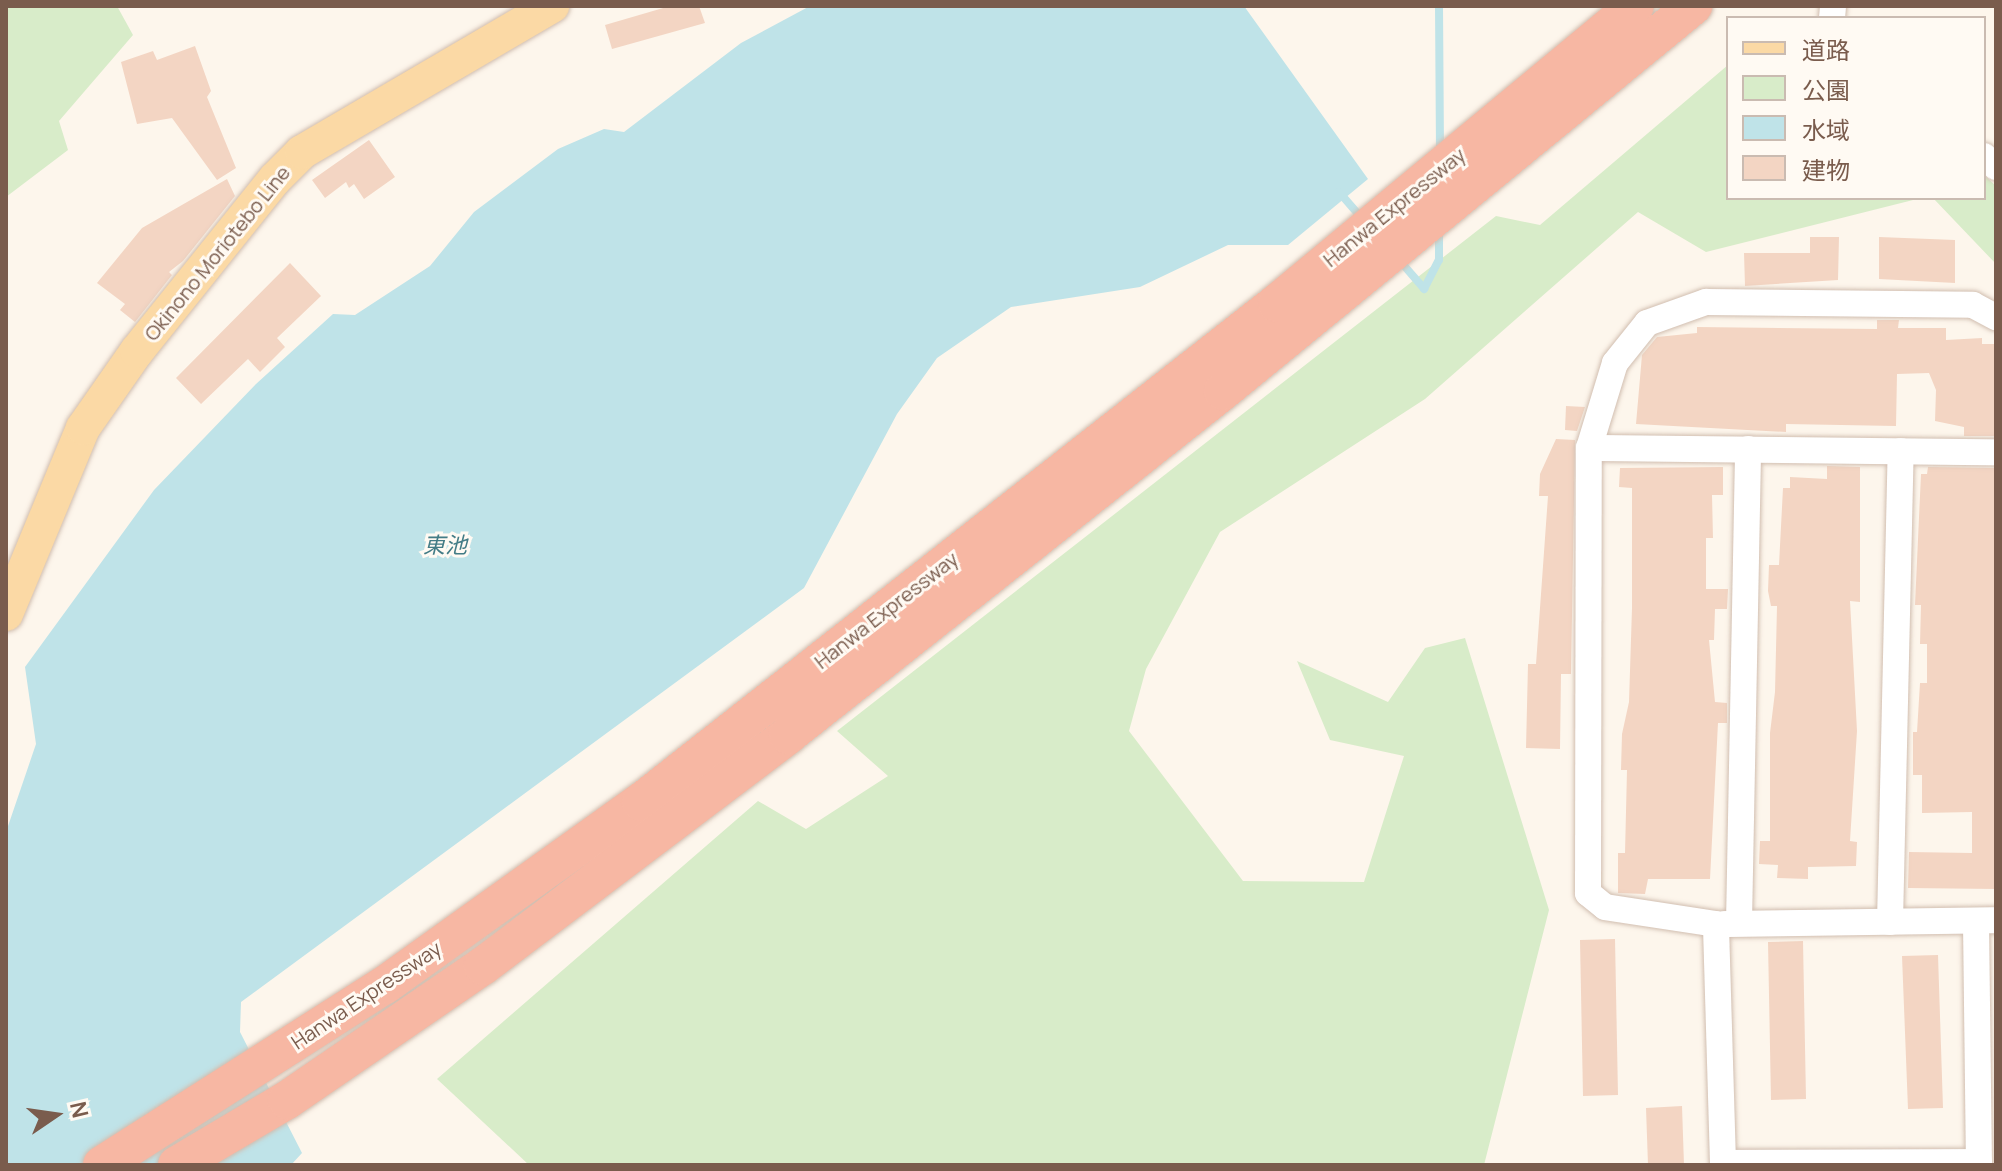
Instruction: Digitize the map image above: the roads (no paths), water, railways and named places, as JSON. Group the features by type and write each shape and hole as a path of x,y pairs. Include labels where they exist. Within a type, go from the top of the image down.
{"highway":[{"name":"Hanwa Expressway","path":"1452,182 1635,6"},
{"name":"Hanwa Expressway","path":"177,1165 287,1100 483,966 788,735 1286,317 1452,182 1693,6"},
{"name":"Hanwa Expressway","path":"102,1165 385,985 641,802 1286,317"}],"main road":[{"name":"Okinono Moriotebo Line","path":"6,614 83,428 137,351 275,179 302,152 552,6"}],"street":[{"path":"1748,449 1728,924 1723,1163 1979,1164 1986,921 1728,924 1605,907 1588,893 1589,448 1615,363 1647,323 1706,302 1973,305 1996,317"},
{"path":"1589,448 1996,452"},
{"path":"1890,922 1901,451"}],"water":[{"name":"東池","path":"810,6 1244,6 1368,179 1288,245 1228,245 1140,287 1011,307 937,358 897,414 804,588 241,1002 240,1032 302,1153 291,1165 6,1165 6,832 36,744 25,667 154,490 256,384 333,314 355,315 430,266 474,212 558,149 604,129 624,132 741,43"}],"waterway":[{"path":"1439,6 1440,153"},
{"path":"1339,192 1362,218"},
{"path":"1400,261 1424,289 1439,260 1439,231"}]}
